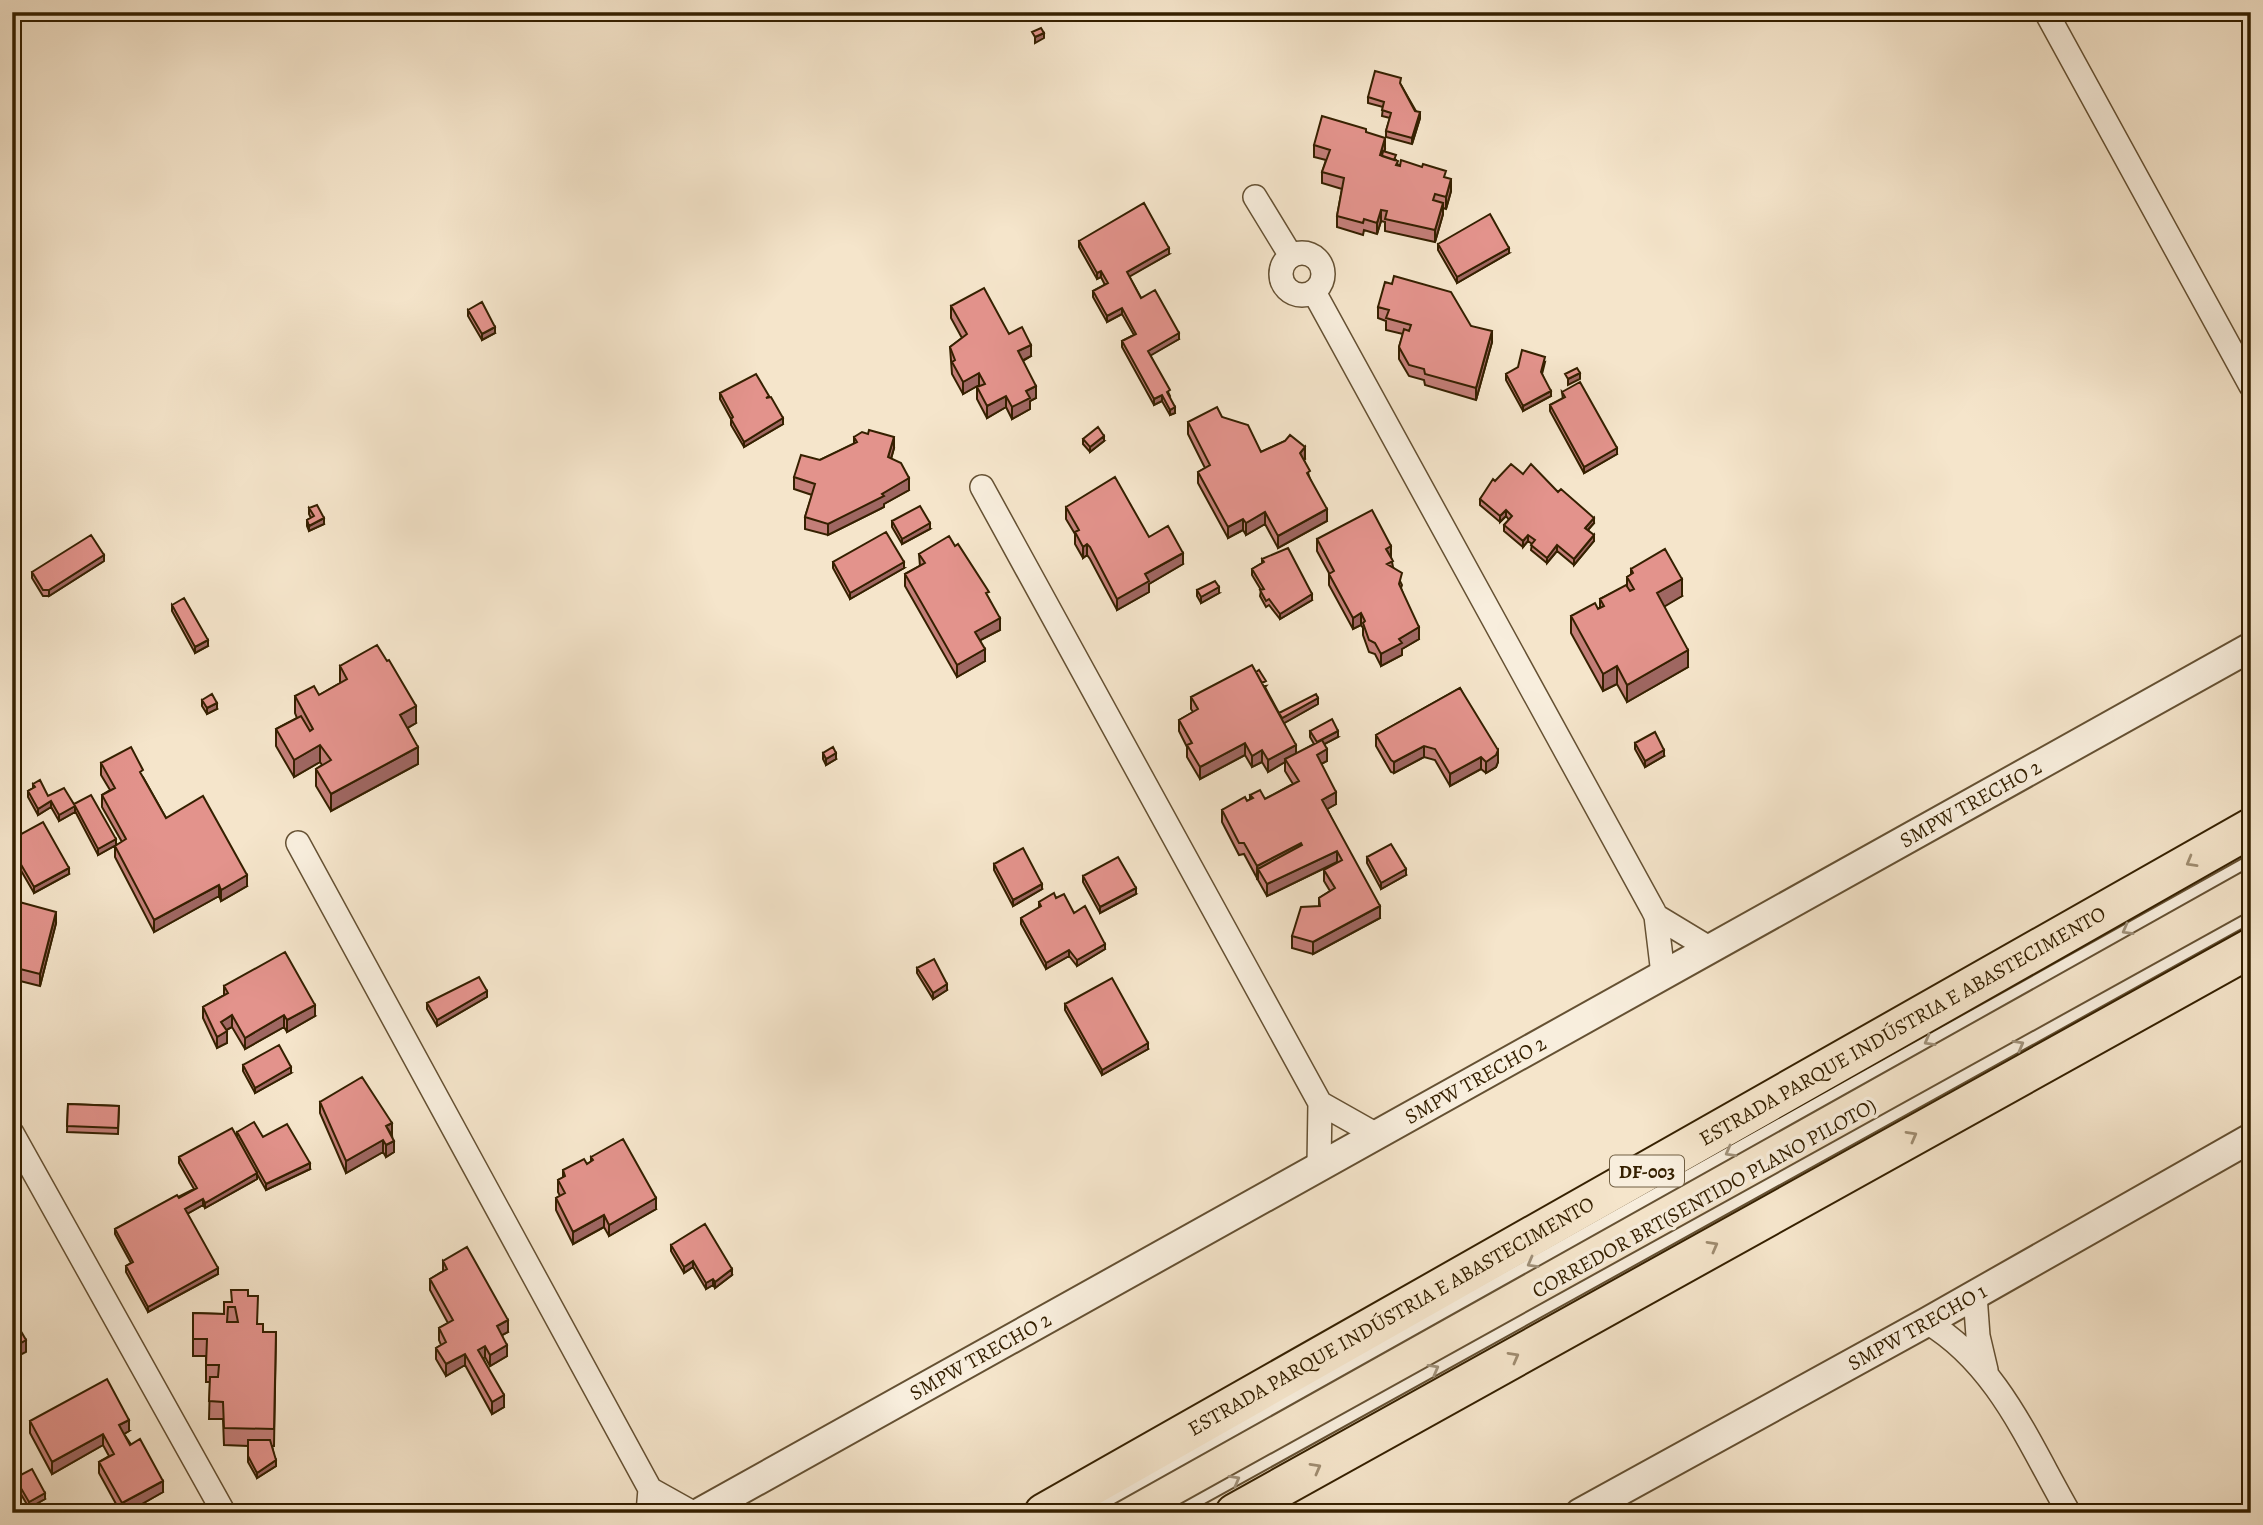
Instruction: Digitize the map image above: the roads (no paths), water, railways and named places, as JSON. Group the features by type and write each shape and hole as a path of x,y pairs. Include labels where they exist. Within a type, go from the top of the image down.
{"highway":[{"name":"ESTRADA PARQUE INDÚSTRIA E ABASTECIMENTO","path":"1044,1513 2251,828"},
{"path":"1235,1513 2251,948"}],"street":[{"path":"2046,12 2251,386"},
{"path":"1255,197 1291,256 1309,254 1318,259 1323,276 1314,292 1657,916 1663,974"},
{"path":"982,487 1320,1103 1319,1165"},
{"name":"SMPW TRECHO 2","path":"699,1513 2251,647"},
{"path":"298,843 650,1489 693,1513"},
{"path":"1657,916 1709,948"},
{"path":"1320,1103 1375,1134"},
{"path":"12,1133 224,1513"},
{"name":"SMPW TRECHO 1","path":"1580,1513 1927,1322 2251,1138"},
{"path":"1975,1295 1978,1336 1986,1370"},
{"path":"1927,1322 1948,1334 1986,1370 2069,1513"},
{"path":"648,1513 650,1489"}],"lane":[{"path":"1086,1513 2251,860"},
{"name":"CORREDOR BRT(SENTIDO PLANO PILOTO)","path":"1176,1513 2251,917"}]}
